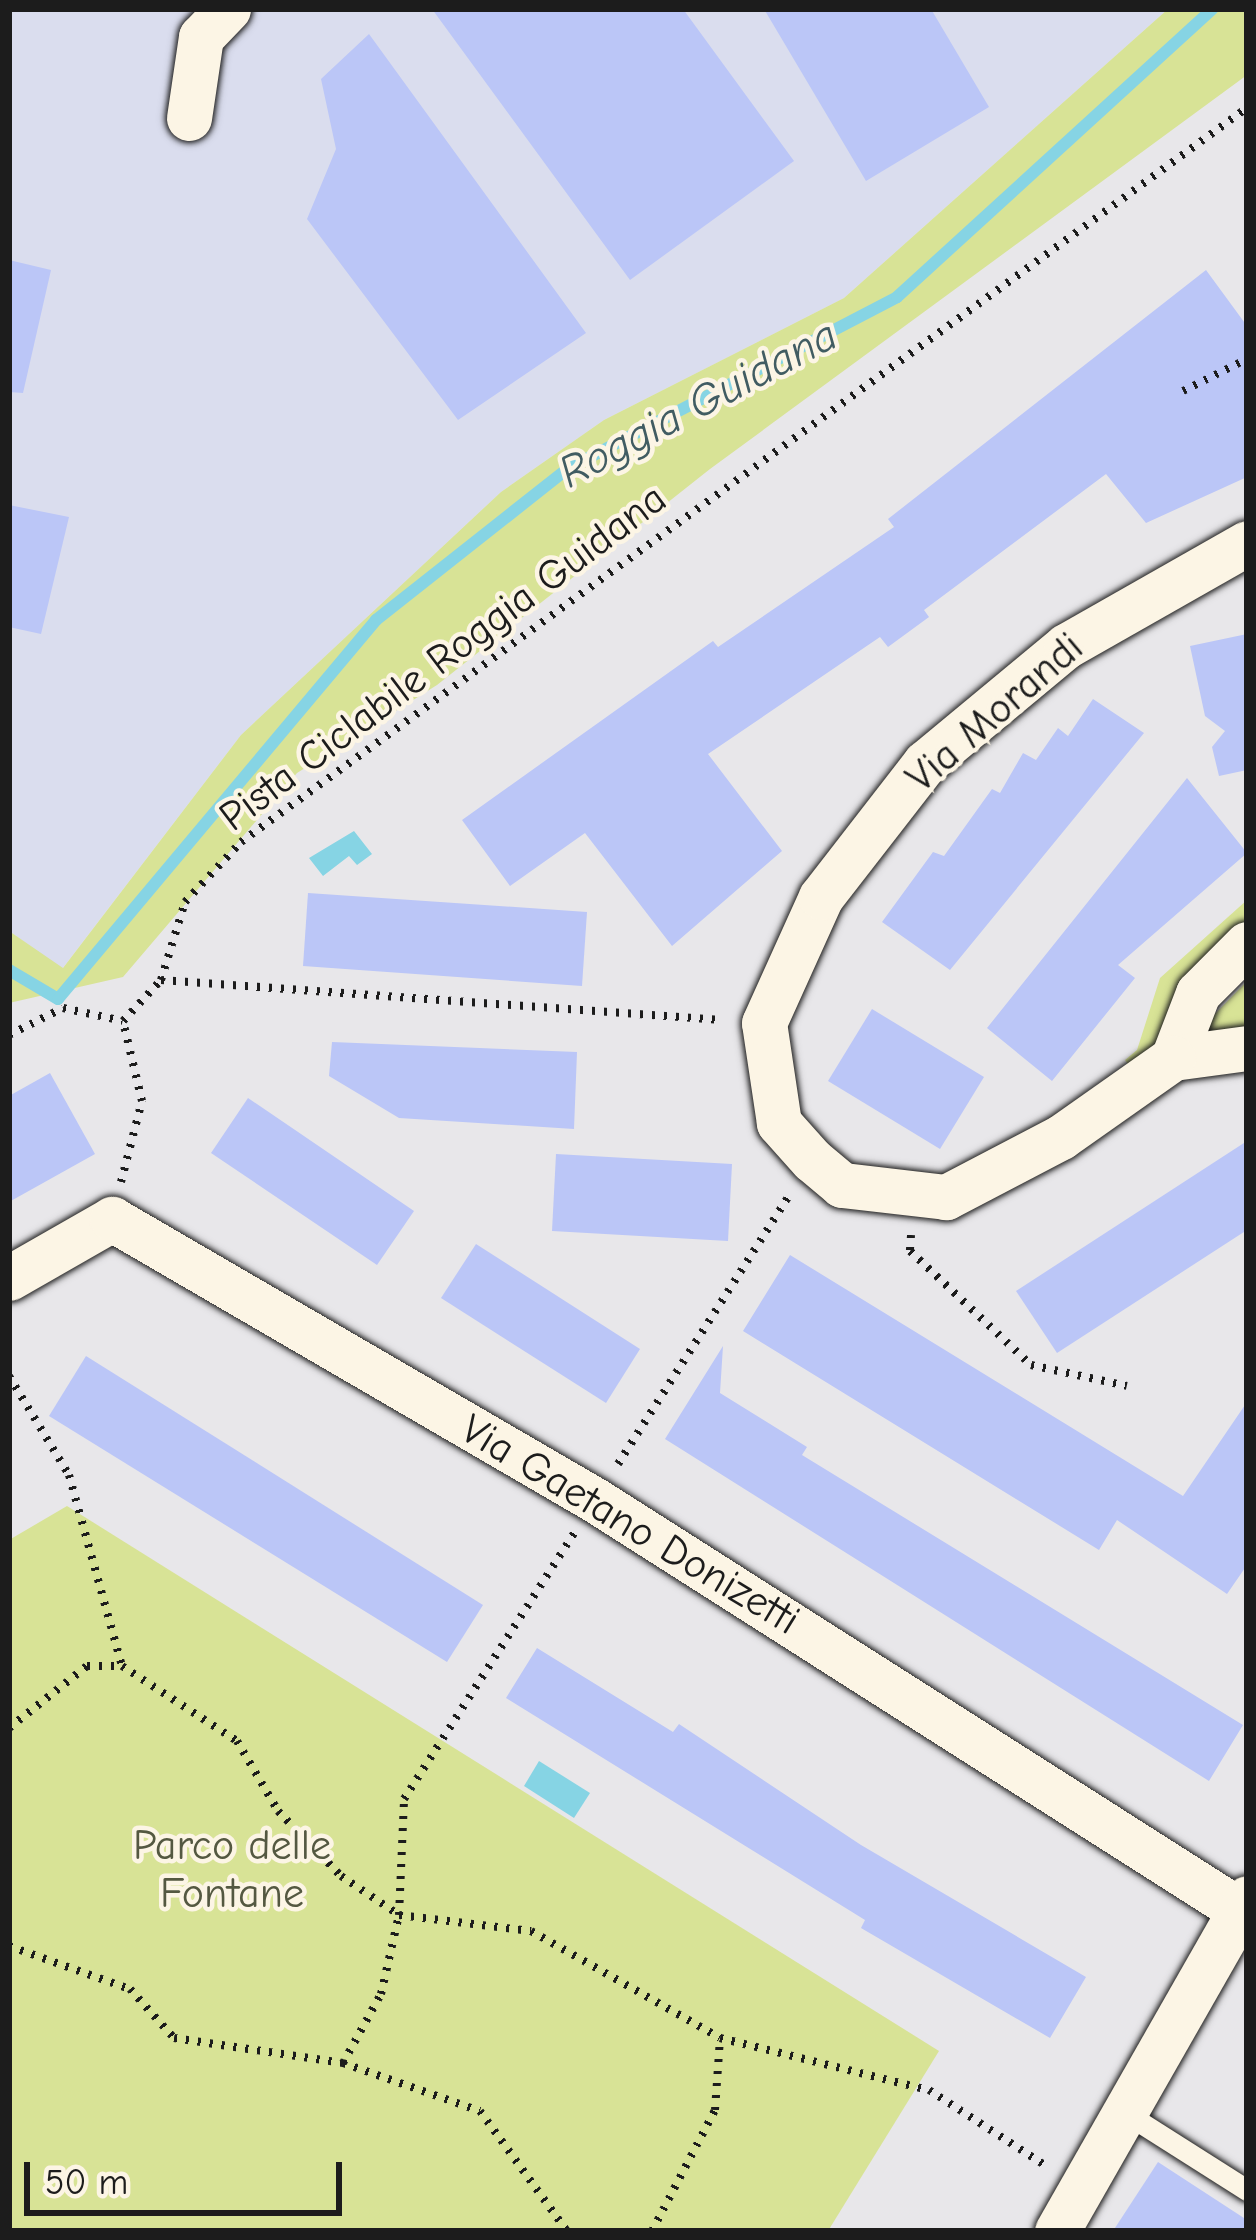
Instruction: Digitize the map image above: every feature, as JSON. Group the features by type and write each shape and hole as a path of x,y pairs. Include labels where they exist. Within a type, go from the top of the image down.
{"street":[{"path":"189,118 201,37 229,9"},
{"name":"Via Morandi","path":"764,1024 821,897 925,763 1066,646 1247,543"},
{"path":"1173,1058 1198,993 1247,944"},
{"path":"764,1024 778,1123 812,1160 842,1185 946,1197 1060,1137 1173,1058 1247,1048"},
{"path":"9,1278 112,1219"},
{"name":"Via Gaetano Donizetti","path":"112,1219 595,1500 1243,1904"},
{"path":"1058,2231 1243,1904"}],"lane":[{"path":"1124,2112 1247,2190"}],"path":[{"name":"Pista Ciclabile Roggia Guidana","path":"123,1022 161,980 185,902 241,842 1247,108"},
{"path":"1184,391 1247,359"},
{"path":"161,980 764,1024"},
{"path":"9,1035 63,1008 123,1022 142,1101 112,1219"},
{"path":"343,2063 381,1994 399,1915 404,1798 812,1160"},
{"path":"914,1193 910,1251 1031,1365 1127,1386"},
{"path":"9,1376 69,1475 122,1666"},
{"path":"9,1728 87,1666 122,1666 237,1741 278,1811 340,1876 399,1915 531,1931 720,2038 929,2090 1080,2190"},
{"path":"9,1946 130,1989 174,2038 343,2063 480,2111 567,2231"},
{"path":"652,2231 715,2110 720,2038"}],"shaded area":[{"path":"9,9 1168,9 844,298 604,420 501,492 241,735 62,969 9,931"}],"green space":[{"path":"1168,9 1247,9 1247,75 710,469 437,685 297,773 123,977 9,1003 9,931 63,968 241,735 501,492 604,420 844,298"},
{"path":"1247,900 1247,929 1159,1046 1130,1067 1125,1060 1137,1050 1160,978"},
{"path":"1247,981 1247,1031 1207,1031 1209,1020"},
{"name":"Parco delle Fontane","path":"67,1506 939,2051 828,2231 9,2231 9,1540"}],"water":[{"path":"354,831 372,854 357,865 349,856 323,876 309,858"},
{"path":"539,1761 590,1793 574,1818 524,1786"}],"building":[{"path":"432,9 683,9 794,161 630,280"},
{"path":"764,9 931,9 989,107 866,181"},
{"path":"369,34 586,333 458,420 307,219 336,149 321,79"},
{"path":"9,260 51,270 23,393 9,392"},
{"path":"1206,270 1247,326 1247,477 1146,523 1106,474 924,610 929,617 888,647 880,637 708,754 782,851 672,946 585,833 510,886 462,820 713,641 718,647 894,527 888,519"},
{"path":"9,505 69,517 41,634 9,627"},
{"path":"1247,634 1247,770 1219,776 1212,747 1225,731 1205,716 1190,646"},
{"path":"1093,699 1144,733 950,970 882,922 933,852 944,856 992,789 1000,793 1023,753 1036,760 1058,728 1068,736"},
{"path":"1187,778 1247,853 1118,965 1135,978 1052,1081 987,1028"},
{"path":"308,893 587,912 582,986 303,966"},
{"path":"872,1009 984,1077 940,1149 828,1081"},
{"path":"332,1042 577,1052 574,1129 399,1118 329,1076"},
{"path":"50,1073 95,1154 9,1202 9,1096"},
{"path":"248,1098 414,1211 377,1265 211,1153"},
{"path":"1247,1141 1247,1230 1057,1353 1016,1291"},
{"path":"556,1154 732,1164 728,1241 552,1231"},
{"path":"476,1244 640,1349 606,1403 441,1298"},
{"path":"790,1255 1183,1496 1247,1402 1247,1565 1227,1594 1117,1520 1099,1550 743,1331"},
{"path":"723,1346 720,1393 807,1447 802,1455 1243,1725 1209,1781 665,1439"},
{"path":"86,1356 483,1605 447,1662 49,1416"},
{"path":"537,1648 673,1732 679,1724 861,1845 1086,1977 1050,2038 861,1928 865,1920 506,1698"},
{"path":"1158,2162 1247,2220 1247,2231 1113,2231"}],"waterway":[{"name":"Roggia Guidana","path":"9,970 58,999 376,620 567,469 897,297 1212,9"}]}
